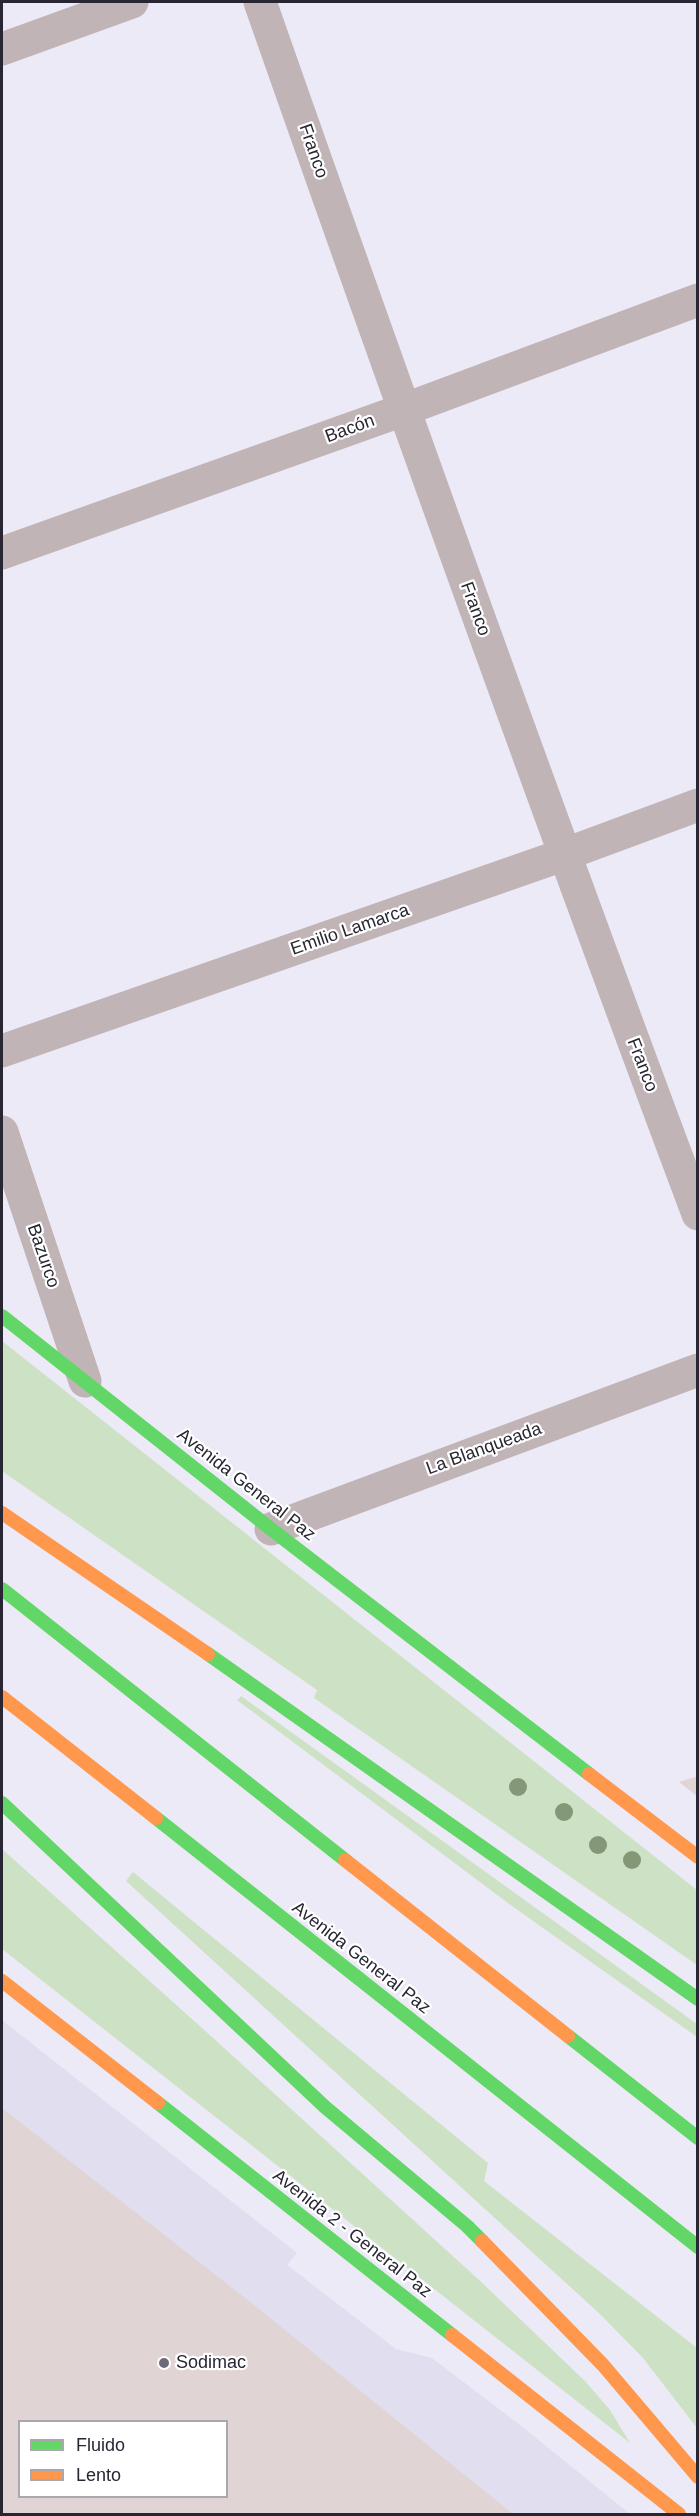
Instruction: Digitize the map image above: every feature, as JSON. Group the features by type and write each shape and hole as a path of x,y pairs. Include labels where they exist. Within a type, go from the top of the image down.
{"main road":[{"name":"Avenida General Paz","path":"2,1316 271,1529 698,1857"},
{"path":"2,1513 310,1724 698,1999"},
{"path":"2,1589 698,2138"},
{"name":"Avenida General Paz","path":"2,1697 698,2247"},
{"path":"2,1803 325,2107 467,2226 603,2365 698,2477"},
{"name":"Avenida 2 - General Paz","path":"2,1981 680,2514"}],"street":[{"path":"2,49 132,2"},
{"name":"Franco","path":"260,2 403,410 563,855 698,1214"},
{"name":"Bacón","path":"2,554 403,410 698,300"},
{"name":"Emilio Lamarca","path":"2,1052 563,855 698,805"},
{"name":"Bazurco","path":"2,1132 85,1381"},
{"name":"La Blanqueada","path":"271,1529 698,1370"}],"shaded area":[{"name":"Sodimac","path":"2,2020 297,2253 287,2265 396,2349 432,2358 520,2425 630,2514 2,2514"}],"green space":[{"path":"2,1341 697,1890 697,1965 314,1698 317,1690 2,1471"},
{"path":"241,1696 697,2024 697,2037 512,1906 237,1700"},
{"path":"2,1849 478,2279 585,2381 610,2410 630,2443 2,1949"},
{"path":"133,1872 488,2163 484,2181 697,2348 697,2428 643,2358 601,2315 126,1881"}],"building":[{"path":"698,1776 698,1797 679,1782"},
{"name":"Sodimac","path":"2,2108 254,2305 513,2514 2,2514"}],"traffic: fast":[{"path":"2,1316 271,1529 589,1774"},
{"path":"2,1589 345,1860"},
{"path":"208,1654 698,1999"},
{"path":"2,1803 325,2107 482,2241"},
{"path":"156,1818 698,2247"},
{"path":"568,2036 698,2138"},
{"path":"158,2103 452,2335"}],"traffic: slow":[{"path":"2,1513 208,1654"},
{"path":"2,1697 156,1818"},
{"path":"589,1774 698,1857"},
{"path":"345,1860 568,2036"},
{"path":"2,1981 158,2103"},
{"path":"482,2241 603,2365 698,2477"},
{"path":"452,2335 679,2514"}],"place":[{"name":"Sodimac","path":"164,2363"}]}
